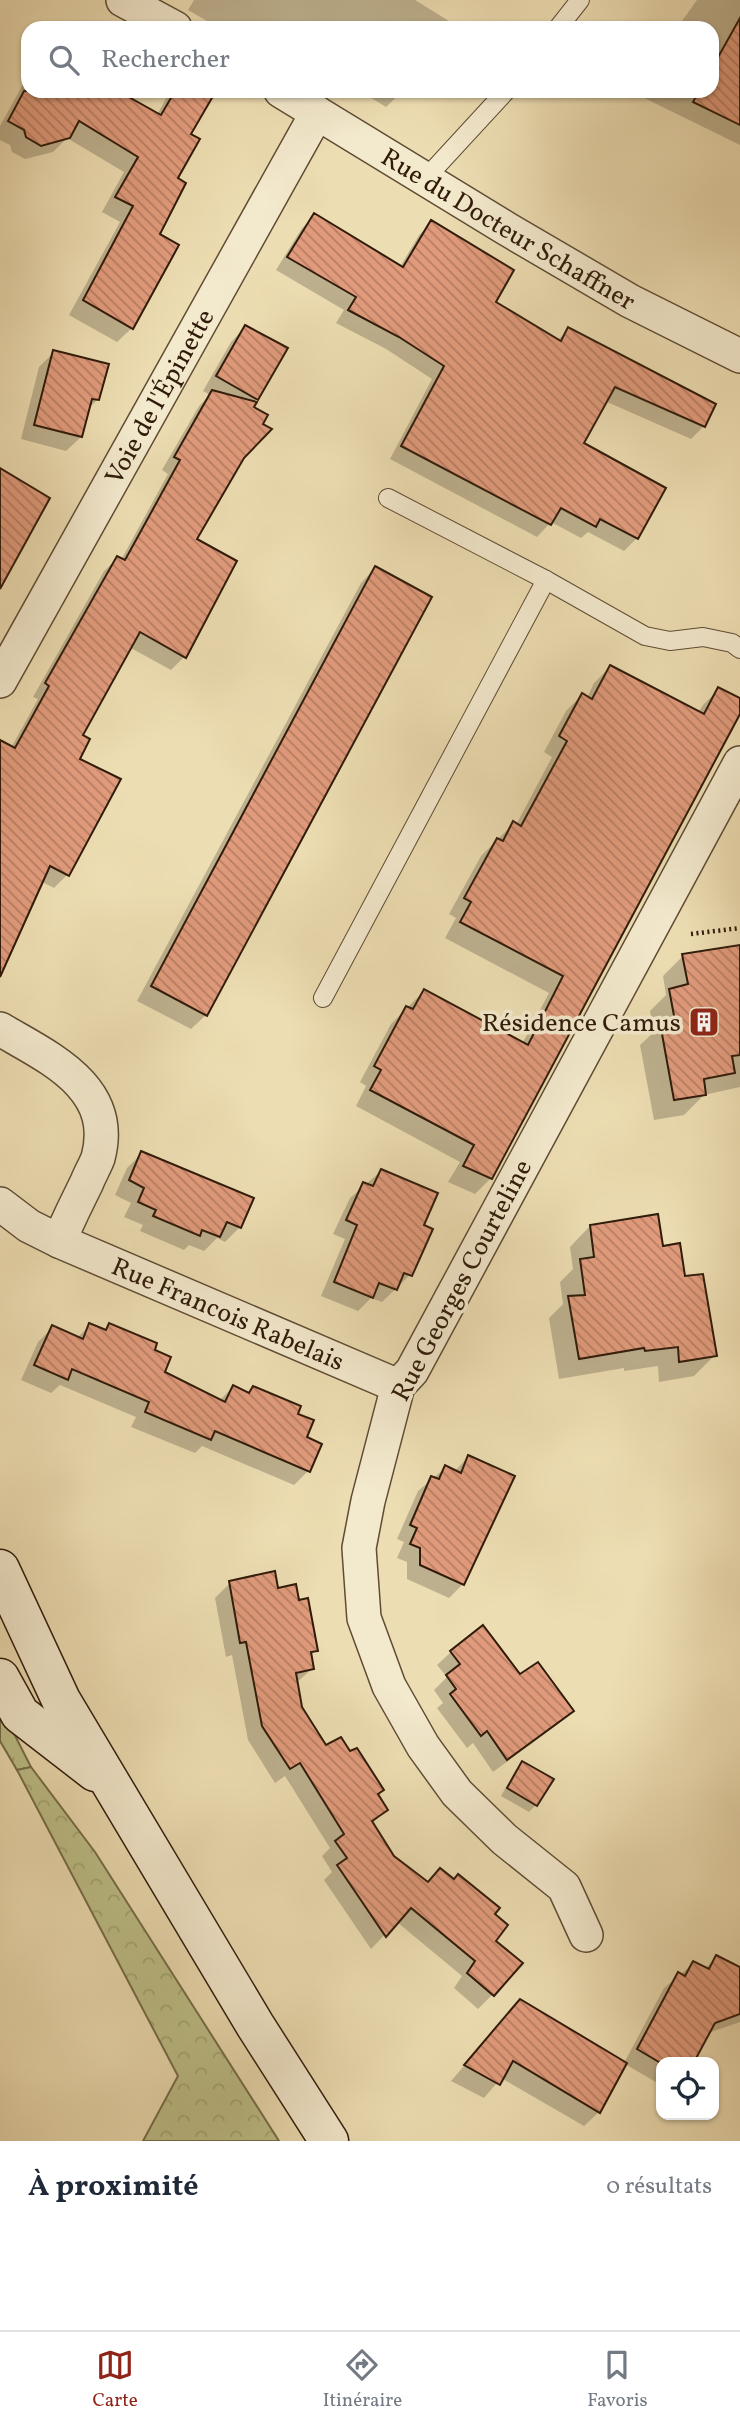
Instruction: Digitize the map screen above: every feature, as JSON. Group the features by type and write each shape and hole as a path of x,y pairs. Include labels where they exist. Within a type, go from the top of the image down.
{"main road":[{"path":"0,1569 61,1700 255,2025 329,2141"},
{"path":"0,1678 20,1714 110,1784"}],"street":[{"path":"123,0 162,21"},
{"name":"Rue du Docteur Schaffner","path":"292,98 630,301 740,356"},
{"name":"Voie de l'Épinette","path":"0,681 317,113"},
{"name":"Rue Georges Courteline","path":"586,1935 564,1887 503,1839 457,1793 423,1746 390,1686 364,1618 359,1548 368,1501 398,1386 412,1371 740,763"},
{"path":"0,1029 62,1066 80,1082 93,1101 100,1118 98,1158 60,1241"},
{"name":"Rue Francois Rabelais","path":"0,1204 29,1226 60,1241 398,1386"}],"lane":[{"path":"564,21 580,0"},
{"path":"425,179 500,98"},
{"path":"388,498 546,580 645,636 670,641 703,637 732,643 740,649"},
{"path":"323,998 546,580"}],"green space":[{"path":"0,1706 31,1767 17,1770 0,1741"},
{"path":"31,1767 95,1852 279,2141 143,2141 178,2076 17,1770"}],"building":[{"path":"740,18 740,125 693,102 695,98 719,98 719,56"},
{"path":"21,97 131,98 161,115 171,98 212,98 191,134 200,139 178,178 186,183 160,234 179,245 133,329 83,300 133,206 115,197 138,157 79,121 70,138 41,146 26,137 24,130 8,121"},
{"path":"314,213 403,267 431,220 514,270 496,302 561,341 568,327 716,404 705,427 615,387 584,443 666,488 638,539 600,519 596,527 561,508 551,525 401,446 444,366 399,337 348,310 356,297 287,257"},
{"path":"245,325 288,348 258,400 216,376"},
{"path":"53,350 109,364 99,400 92,399 82,437 34,425"},
{"path":"212,390 257,402 254,407 268,415 263,424 272,429 244,458 197,539 237,561 186,658 140,632 83,735 90,739 80,759 121,779 69,876 50,866 0,977 0,740 15,748 49,686 45,683 117,556 125,560 180,460 174,457"},
{"path":"0,468 50,498 0,589"},
{"path":"375,566 432,597 207,1016 151,986"},
{"path":"610,665 704,714 718,687 740,698 740,714 492,1179 463,1166 474,1145 370,1090 381,1070 374,1066 406,1006 413,1009 424,989 528,1045 563,976 460,922 471,902 464,898 497,838 503,841 513,821 521,826 567,741 559,736 582,693 592,699"},
{"name":"Résidence Camus","path":"740,945 740,1055 732,1056 735,1073 704,1079 706,1095 674,1100 660,1023 675,1021 669,989 688,984 682,954"},
{"path":"141,1151 254,1198 241,1228 227,1222 220,1237 202,1230 200,1236 153,1216 156,1210 138,1202 144,1188 129,1180"},
{"path":"381,1169 438,1193 424,1225 433,1229 412,1276 404,1273 397,1290 379,1283 373,1298 334,1282 357,1225 346,1220 363,1182 373,1186"},
{"path":"658,1214 663,1246 680,1243 685,1276 703,1274 717,1356 679,1362 678,1347 645,1351 644,1348 579,1359 568,1296 585,1295 580,1259 594,1257 590,1225"},
{"path":"89,1323 106,1330 109,1323 157,1343 155,1350 171,1357 165,1372 225,1402 233,1385 249,1393 253,1386 301,1406 298,1414 314,1420 307,1437 322,1444 310,1472 215,1431 211,1440 145,1412 149,1402 72,1369 68,1380 34,1365 52,1325 83,1339"},
{"path":"468,1455 515,1476 464,1585 420,1565 420,1548 410,1544 417,1528 410,1525 431,1476 439,1479 445,1465 461,1473"},
{"path":"275,1571 278,1588 296,1584 299,1600 308,1598 318,1651 311,1652 314,1669 296,1673 302,1707 326,1745 341,1737 350,1751 357,1748 384,1790 378,1794 388,1810 372,1821 394,1856 428,1882 440,1868 454,1879 458,1874 500,1908 495,1914 508,1925 496,1941 523,1963 494,1996 467,1973 475,1961 411,1908 386,1937 337,1865 347,1858 335,1841 344,1834 300,1763 290,1769 262,1726 246,1642 240,1643 229,1581"},
{"path":"483,1625 520,1674 538,1662 574,1711 507,1760 487,1731 481,1736 450,1694 456,1689 446,1675 460,1664 450,1651"},
{"path":"522,1761 554,1779 537,1806 507,1788"},
{"path":"716,1955 740,1967 740,2014 715,2023 697,2057 656,2057 656,2060 637,2049 678,1972 685,1976 693,1961 709,1969"},
{"path":"520,1999 627,2063 600,2113 513,2061 500,2085 464,2065"}],"place":[{"name":"Résidence Camus","path":"704,1022"}]}
